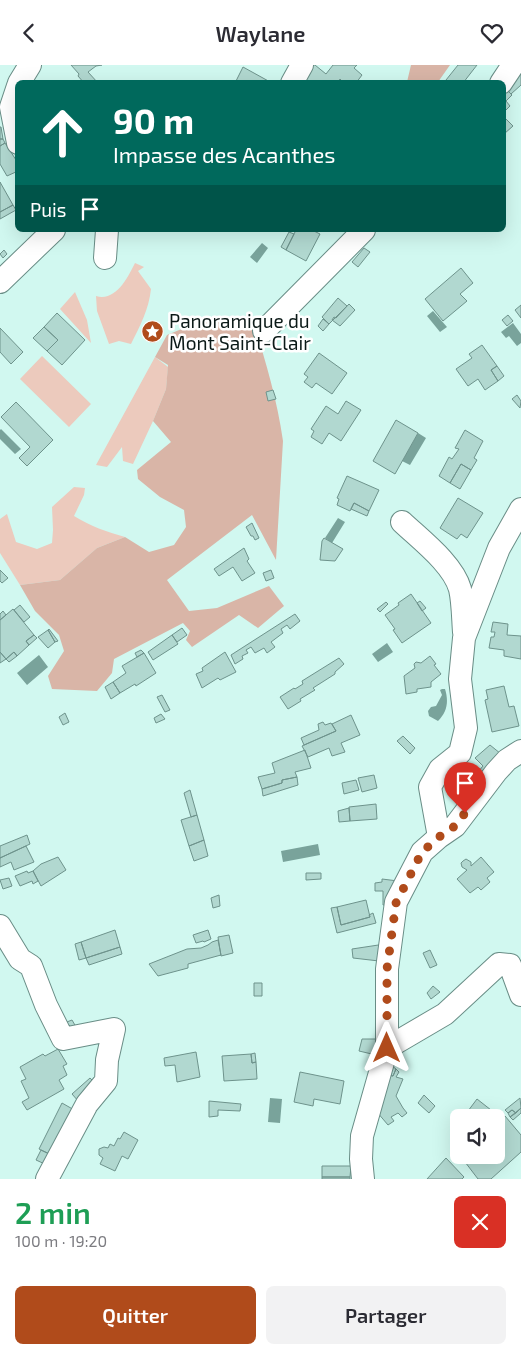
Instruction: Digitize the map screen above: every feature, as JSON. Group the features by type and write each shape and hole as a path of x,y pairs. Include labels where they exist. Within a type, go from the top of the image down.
{"street":[{"path":"21,80 30,65"},
{"path":"294,80 302,65"},
{"path":"503,80 513,65"},
{"path":"15,95 11,107 15,128"},
{"path":"0,282 52,232"},
{"path":"105,259 108,232"},
{"path":"264,331 362,232"},
{"path":"464,638 499,548 521,509"},
{"path":"402,522 444,562 454,575 460,590 464,638 460,679 466,728 460,753 440,769 430,787 439,837"},
{"path":"363,1179 361,1159 362,1136 387,1048 387,969 396,903 422,852 455,826 496,772 507,760 521,751"},
{"path":"0,926 20,959 31,966 46,1005 63,1039 114,1029 107,1060 106,1081 87,1103 47,1179"},
{"path":"387,1048 445,1014 499,963 510,965 521,995"}],"shaded area":[{"path":"411,65 450,65 439,80 407,80"},
{"path":"262,243 268,248 257,263 250,257"},
{"path":"135,263 144,267 138,271 151,289 146,310 131,344 119,341 109,344 97,311 96,296 103,297 115,292 125,281"},
{"path":"75,292 87,320 91,343 60,309"},
{"path":"433,311 447,327 440,332 427,316"},
{"path":"252,318 270,379 283,441 276,560 252,515 167,580 189,611 217,608 269,586 284,606 258,628 239,615 192,647 186,640 190,631 183,623 114,659 112,673 97,691 52,689 48,676 64,651 59,635 35,611 20,585 60,580 97,548 125,537 149,552 174,545 186,527 184,510 160,497 138,479 137,470 171,442 153,421 166,389 168,365 155,357 167,335 206,319 243,322"},
{"path":"513,323 521,334 521,343 517,346 509,336 506,338 501,332"},
{"path":"42,356 91,404 69,427 20,379"},
{"path":"155,357 168,367 166,389 133,464 123,461 122,447 107,467 96,465"},
{"path":"1,429 21,449 15,454 0,439"},
{"path":"418,433 426,438 410,465 402,461"},
{"path":"74,487 85,488 84,495 74,516 86,523 125,537 97,548 60,580 20,585 0,553 0,519 7,514 16,542 37,549 52,543 52,507"},
{"path":"338,518 345,522 332,543 325,538"},
{"path":"387,643 393,652 378,662 372,654"},
{"path":"39,655 48,667 27,685 17,673"},
{"path":"445,689 447,702 445,710 438,721 429,716 428,711 431,707 436,706 442,695 440,690"},
{"path":"318,844 320,855 283,862 281,851"},
{"path":"270,1098 282,1099 280,1123 268,1122"}],"building":[{"path":"71,65 102,65 96,66 88,72 95,80 81,80 78,76 79,74"},
{"path":"312,65 315,65 326,74 333,65 357,65 354,68 362,75 358,80 305,80"},
{"path":"458,65 477,65 465,80 446,80"},
{"path":"243,67 267,80 236,80"},
{"path":"521,71 521,85 511,94 506,89 506,85"},
{"path":"506,89 512,95 506,101"},
{"path":"506,101 510,106 506,110"},
{"path":"506,119 513,126 506,132"},
{"path":"1,127 3,139 0,139"},
{"path":"0,139 3,139 5,143 0,146"},
{"path":"5,143 15,158 15,172 7,176 0,164 0,146"},
{"path":"0,182 13,205 0,212"},
{"path":"13,205 15,208 15,211 0,219 0,212"},
{"path":"289,232 294,234 286,250 281,247"},
{"path":"295,232 316,232 320,234 306,261 286,250"},
{"path":"364,248 370,252 358,267 352,262"},
{"path":"4,250 7,254 3,258 0,254"},
{"path":"461,268 473,283 460,294 467,301 443,321 425,299"},
{"path":"338,298 347,306 329,324 322,317"},
{"path":"349,304 355,310 340,326 332,320"},
{"path":"521,305 521,318 515,310"},
{"path":"57,313 85,340 62,365 47,351 58,340 44,327"},
{"path":"508,315 513,321 507,326 502,320"},
{"path":"323,319 329,324 323,331 318,326"},
{"path":"44,327 58,340 47,351 33,338"},
{"path":"0,328 23,352 11,364 0,352"},
{"path":"482,345 497,366 491,370 498,381 485,390 478,379 468,386 456,369 472,358 469,354"},
{"path":"319,353 347,373 332,394 316,383 312,388 304,382 308,377 304,374"},
{"path":"497,366 504,376 498,381 491,370"},
{"path":"273,390 276,399 268,401 266,392"},
{"path":"517,395 521,401 520,408 512,399"},
{"path":"346,401 361,410 341,441 329,433 322,444 311,437 314,431 311,429 326,406 338,414"},
{"path":"16,402 53,440 27,466 19,458 30,447 1,417"},
{"path":"396,420 418,433 395,474 373,461"},
{"path":"465,430 483,441 474,458 477,460 471,470 461,464 450,483 439,476 449,457 452,459 459,449 455,448"},
{"path":"461,464 471,470 460,489 450,483"},
{"path":"347,476 379,490 369,511 354,503 350,511 337,505 339,499 337,498"},
{"path":"458,498 483,513 467,538 461,534 457,539 440,528"},
{"path":"354,503 369,511 367,516 351,509"},
{"path":"252,523 259,538 255,540 246,527"},
{"path":"324,538 343,549 335,561 320,560"},
{"path":"244,548 249,559 247,561 255,573 242,581 233,567 219,576 214,569"},
{"path":"0,570 8,578 2,583 0,581"},
{"path":"271,570 274,578 266,581 263,573"},
{"path":"411,594 431,623 402,643 385,615"},
{"path":"420,601 426,608 422,611 417,603"},
{"path":"386,602 388,604 380,612 377,609"},
{"path":"20,605 30,617 24,622 14,610"},
{"path":"13,609 34,635 26,641 29,645 17,656 14,652 6,659 0,652 0,620"},
{"path":"3,611 6,615 0,620 0,614"},
{"path":"295,614 300,621 290,629 287,625 281,629 283,633 271,642 275,647 267,653 264,648 255,653 251,647 246,650 248,653 242,656 243,659 235,664 231,655"},
{"path":"493,622 508,624 507,635 521,636 521,659 504,656 504,650 489,648 491,637 494,637 495,632 491,632"},
{"path":"182,628 187,635 177,642 172,635"},
{"path":"49,629 58,641 55,642"},
{"path":"48,630 55,642 48,648 38,637"},
{"path":"34,635 37,638 29,645 26,641"},
{"path":"172,635 178,644 153,660 148,652"},
{"path":"141,650 144,653 137,657 135,653"},
{"path":"0,652 6,659 0,663"},
{"path":"14,652 17,656 9,662 6,659"},
{"path":"225,652 236,672 220,680 218,678 202,688 196,674 203,671 202,668"},
{"path":"144,653 156,673 136,686 135,684 120,693 113,682 126,673 122,666"},
{"path":"430,656 441,674 431,682 431,687 417,689 417,692 406,694 404,676 415,668 414,664 416,662 421,663"},
{"path":"339,658 344,664 335,674 313,688 315,690 288,709 280,697 303,684 302,681"},
{"path":"113,682 120,693 111,699 105,687"},
{"path":"504,686 509,707 514,706 519,726 492,732 485,700 488,699 486,690"},
{"path":"162,695 170,710 165,712 157,697"},
{"path":"65,713 69,722 63,725 59,717"},
{"path":"161,714 165,719 156,723 154,718"},
{"path":"351,715 360,735 341,743 345,752 332,756 329,748 308,757 302,746 336,731 332,724"},
{"path":"323,722 325,725 331,723 336,731 304,745 301,738 319,730 318,724"},
{"path":"403,736 415,748 410,754 397,741"},
{"path":"490,745 506,758 482,785 473,778 483,766 475,758"},
{"path":"305,750 311,768 295,772 297,777 282,780 282,783 262,789 258,777 275,773 272,763"},
{"path":"374,775 377,788 362,792 358,778"},
{"path":"297,777 298,785 263,796 262,789 282,783 282,780"},
{"path":"356,780 359,790 344,794 342,783"},
{"path":"190,790 197,815 191,817 184,793"},
{"path":"376,804 377,819 350,821 349,807"},
{"path":"349,808 350,821 339,822 338,811"},
{"path":"197,815 204,840 189,846 181,820"},
{"path":"27,835 30,844 0,858 0,846"},
{"path":"204,840 208,856 194,861 189,846"},
{"path":"26,846 34,862 14,870 11,862 0,867 0,858"},
{"path":"58,857 66,870 41,886 33,871 41,864"},
{"path":"481,857 494,872 487,878 490,882 481,890 478,887 470,893 457,879 467,870 462,867 461,863 466,859 471,862 471,866"},
{"path":"27,871 28,873 33,871 38,881 33,884 32,881 20,886 15,876"},
{"path":"306,873 321,873 321,879 306,880"},
{"path":"9,878 12,886 3,889 0,880"},
{"path":"382,879 398,881 389,905 383,905 383,891 375,891 375,883 382,882"},
{"path":"219,895 220,906 213,908 211,898"},
{"path":"366,900 370,917 341,925 337,907"},
{"path":"337,907 341,925 370,917 369,915 373,913 376,923 337,933 331,908"},
{"path":"115,930 120,947 86,958 81,942"},
{"path":"208,930 211,939 196,943 193,935"},
{"path":"229,935 233,953 221,956 218,937"},
{"path":"218,940 221,955 188,964 188,968 158,976 149,964 187,949 201,948"},
{"path":"81,942 86,958 79,960 75,944"},
{"path":"385,944 379,961 353,958 352,949"},
{"path":"120,947 122,954 89,965 86,958"},
{"path":"430,950 437,965 430,968 423,953"},
{"path":"254,983 262,983 262,996 254,996"},
{"path":"433,986 440,992 431,999 427,993"},
{"path":"72,1020 79,1032 59,1025"},
{"path":"362,1039 379,1039 376,1055 359,1051"},
{"path":"58,1049 67,1064 63,1066 67,1075 59,1080 64,1089 27,1110 22,1102 29,1098 21,1081 26,1079 20,1067 43,1054 45,1056"},
{"path":"196,1052 200,1077 177,1082 175,1065 165,1066 164,1058"},
{"path":"255,1053 256,1062 252,1063 251,1054"},
{"path":"251,1054 252,1063 256,1062 257,1079 224,1081 222,1056"},
{"path":"391,1065 396,1069 393,1076 388,1075"},
{"path":"396,1069 399,1072 396,1077 403,1079 396,1096 407,1113 402,1117 398,1113 391,1117 394,1121 388,1125 377,1112 388,1075 393,1076"},
{"path":"300,1072 344,1081 340,1104 314,1099 313,1106 294,1102"},
{"path":"90,1078 97,1085 79,1102 72,1094"},
{"path":"424,1095 435,1106 429,1113 418,1103"},
{"path":"520,1098 521,1108 516,1113 512,1110 508,1113 505,1110"},
{"path":"477,1099 490,1109 470,1109"},
{"path":"209,1101 241,1104 240,1111 218,1110 218,1116 209,1117"},
{"path":"62,1103 76,1111 53,1156 39,1149"},
{"path":"521,1108 521,1113 513,1120 510,1117"},
{"path":"512,1110 516,1113 510,1117 508,1113"},
{"path":"505,1116 521,1135 521,1152 491,1179 478,1179 467,1164 505,1164"},
{"path":"124,1132 138,1140 128,1159 122,1156 115,1171 100,1164 103,1158 99,1155 99,1149 108,1148 110,1144 114,1146"},
{"path":"41,1150 52,1155 47,1165 36,1160"},
{"path":"446,1158 464,1177 462,1179 427,1179"},
{"path":"322,1166 351,1166 350,1177 322,1177"},
{"path":"322,1177 350,1177 350,1179 322,1179"}],"place":[{"name":"Panoramique du Mont Saint-Clair","path":"153,331"}],"route":[{"path":"387,1048 387,969 396,903 422,852 455,826 465,813"}]}
